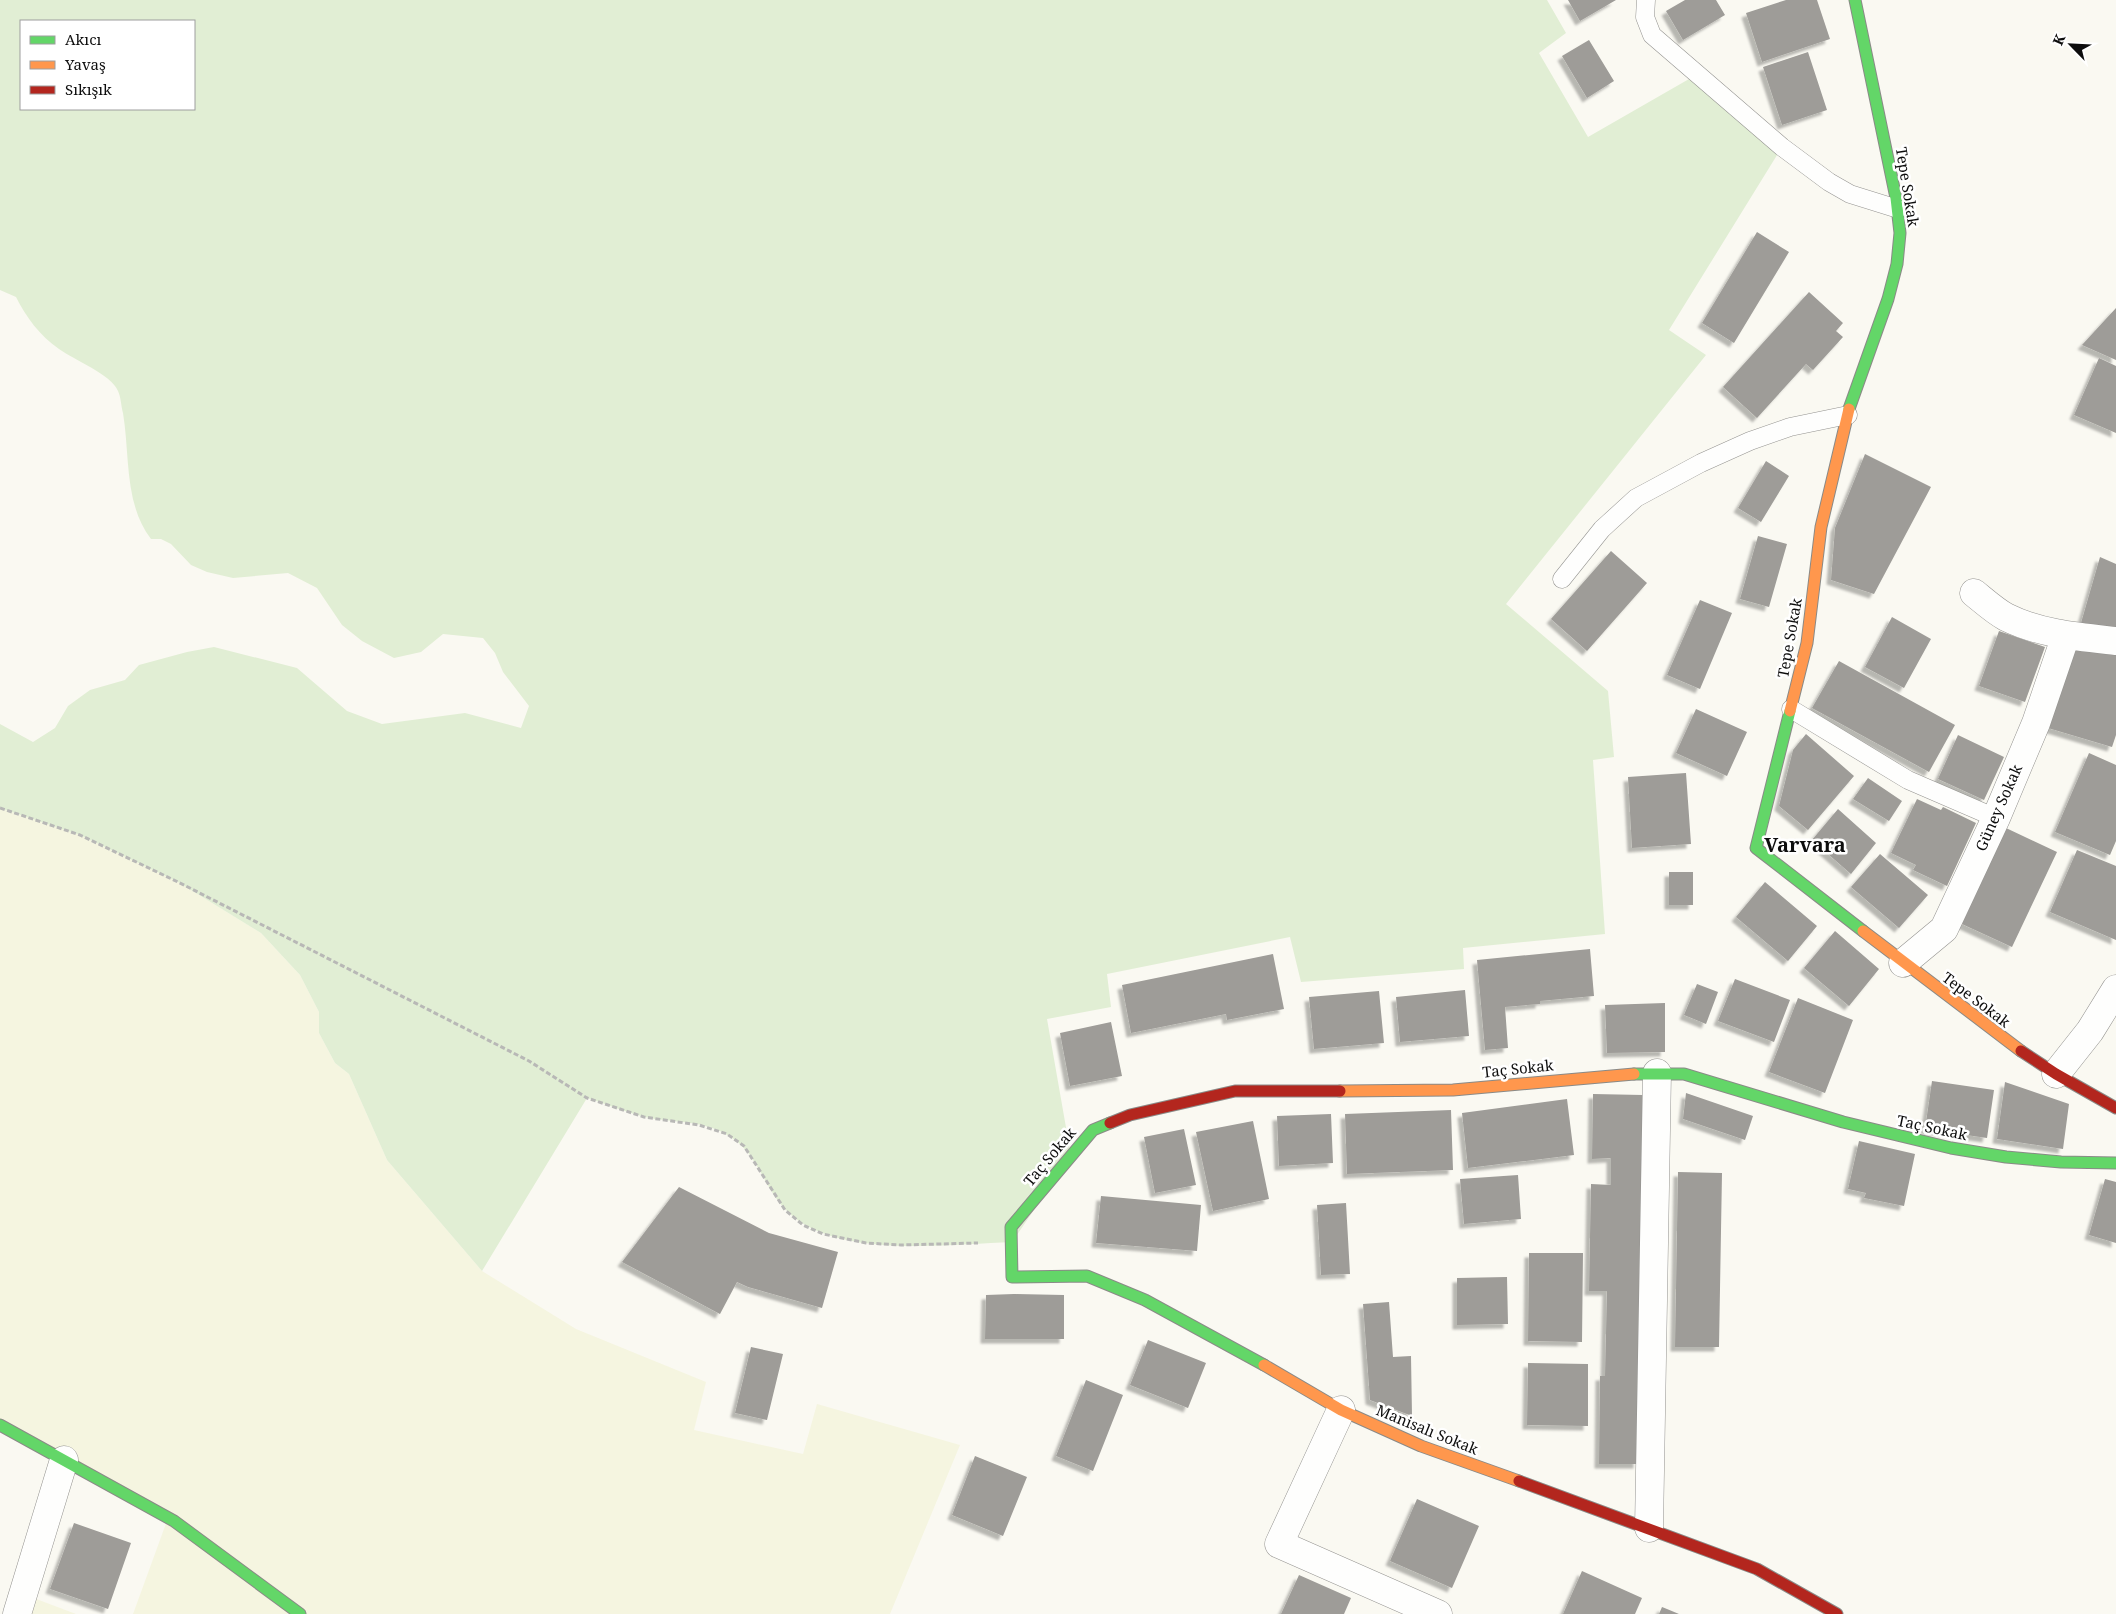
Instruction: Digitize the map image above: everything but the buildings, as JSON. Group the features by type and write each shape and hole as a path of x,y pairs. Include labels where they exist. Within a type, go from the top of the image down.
{"street":[{"name":"Tepe Sokak","path":"1854,0 1898,209 1900,233 1898,264 1888,300 1848,415 1821,527 1807,643 1756,848 2012,1045 2056,1074 2116,1108"},
{"path":"1974,593 2014,620 2040,630 2116,641"},
{"name":"Güney Sokak","path":"1903,963 1944,929 1996,818 2036,723 2066,635"},
{"path":"2056,1074 2090,1031 2116,989"},
{"path":"1649,1528 1657,1073"},
{"name":"Taç Sokak","path":"1012,1277 1011,1226 1093,1130 1130,1115 1235,1091 1453,1090 1575,1078 1657,1073 1684,1074 1878,1132 1977,1153 2050,1162 2116,1163"},
{"name":"Manisalı Sokak","path":"1012,1277 1087,1276 1144,1300 1207,1332 1341,1410 1421,1446 1757,1569 1837,1614"},
{"path":"1341,1410 1279,1544 1438,1614"},
{"path":"0,1425 174,1522 300,1614"},
{"path":"17,1614 64,1460"}],"lane":[{"path":"1646,0 1645,17 1652,35 1782,147 1850,194 1898,209"},
{"path":"1562,579 1602,529 1636,498 1701,463 1750,441 1790,427 1848,415"},
{"path":"1791,709 1908,780 1996,818"}],"path":[{"path":"0,808 80,834 178,882 521,1057 587,1098 644,1117 699,1125 727,1134 744,1146 785,1210 803,1225 824,1234 866,1243 901,1245 1012,1242"}],"green space":[{"path":"0,0 1547,0 1566,33 1539,53 1588,137 1696,75 1782,147 1669,330 1706,355 1506,604 1608,691 1614,757 1593,760 1605,934 1463,948 1464,969 1301,982 1290,937 1107,974 1111,1007 1047,1019 1071,1156 1012,1242 893,1246 861,1243 832,1236 807,1226 786,1210 771,1191 754,1161 739,1143 729,1136 710,1127 645,1117 587,1098 482,1271 387,1160 349,1074 335,1063 319,1033 319,1012 300,975 261,933 178,882 80,835 0,808 0,724 33,742 55,728 68,706 90,690 125,680 139,665 214,647 297,668 347,711 382,724 465,713 521,728 529,706 503,672 495,653 483,638 443,634 421,652 394,658 362,641 342,625 317,588 288,573 233,578 207,572 191,565 171,544 161,539 151,539 142,525 132,495 123,413 118,391 100,373 52,344 34,326 16,297 0,290"},
{"path":"0,808 80,835 178,882 261,933 300,975 319,1012 319,1033 335,1063 349,1074 387,1160 482,1271 576,1329 706,1382 694,1430 803,1454 817,1404 960,1445 890,1614 133,1614 168,1518 0,1425"},
{"path":"23,1594 76,1614 17,1614"}],"traffic: fast":[{"path":"1849,409 1888,299 1897,264 1900,233 1896,198 1855,0"},
{"path":"1790,711 1756,848 1863,931"},
{"path":"1634,1074 1684,1074 1843,1122 1951,1148 2006,1157 2061,1162 2116,1163"},
{"path":"1110,1123 1093,1130 1011,1227 1012,1277 1087,1276 1145,1300 1264,1365"},
{"path":"0,1425 174,1521 300,1614"}],"traffic: slow":[{"path":"1790,711 1807,643 1821,527 1849,409"},
{"path":"1863,931 2021,1051"},
{"path":"1340,1091 1453,1090 1634,1074"},
{"path":"1264,1365 1341,1410 1421,1446 1519,1481"}],"traffic: jam":[{"path":"2021,1051 2056,1074 2116,1108"},
{"path":"1110,1123 1130,1115 1235,1091 1340,1091"},
{"path":"1519,1481 1757,1569 1837,1614"}],"district":[{"name":"Varvara","path":"1805,845"}]}
